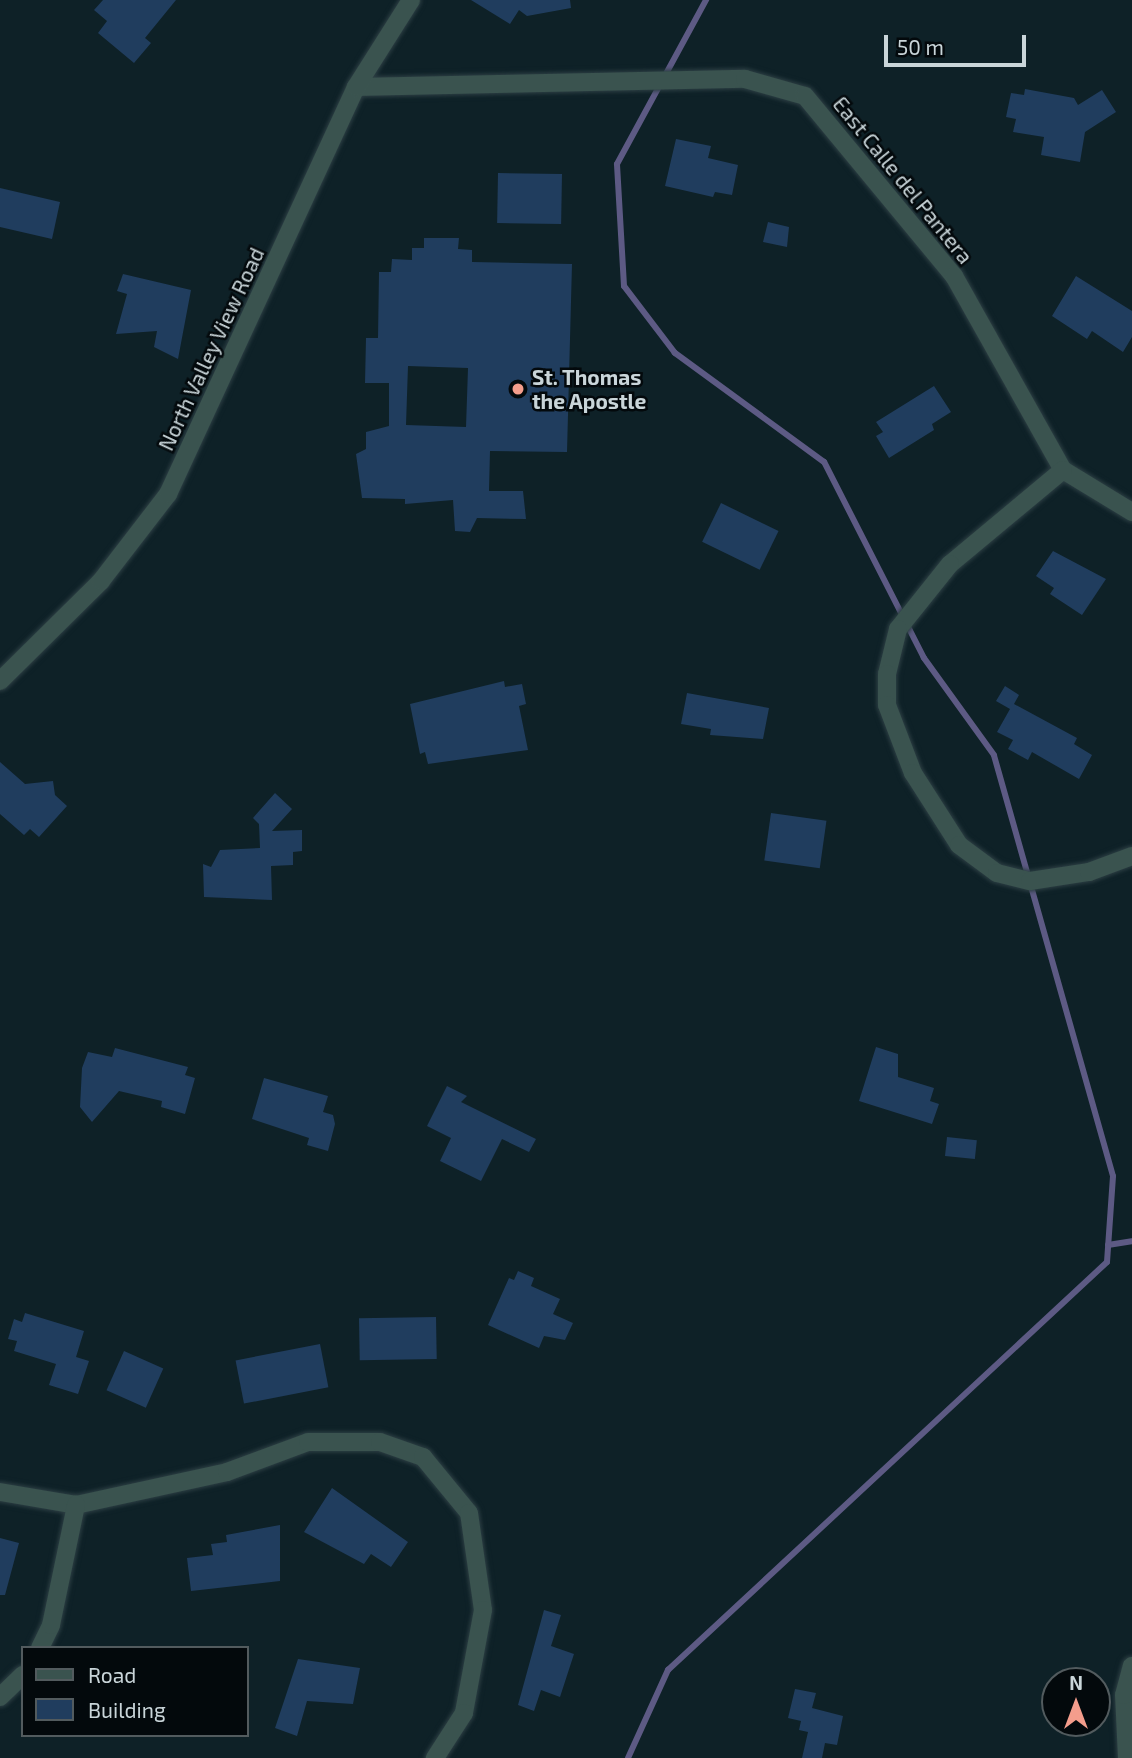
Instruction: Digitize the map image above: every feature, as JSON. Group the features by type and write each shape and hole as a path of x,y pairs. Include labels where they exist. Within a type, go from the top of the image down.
{"street":[{"name":"North Valley View Road","path":"0,681 101,581 168,494 356,87 411,0"},
{"name":"East Calle del Pantera","path":"356,87 744,79 805,96 954,276 1063,470 1132,512"},
{"path":"1063,470 950,564 898,629 887,674 887,705 914,773 958,845 997,873 1030,881 1089,872 1132,856"},
{"path":"0,1492 76,1505 227,1472 308,1442 380,1441 423,1457 469,1513 483,1610 464,1713 435,1758"},
{"path":"41,1646 51,1625 76,1505"},
{"path":"1127,1758 1124,1695 1132,1666"},
{"path":"0,1697 21,1677"}],"building":[{"path":"103,0 176,0 145,38 151,43 134,63 98,33 107,21 94,10"},
{"path":"471,0 570,0 571,8 527,16 519,10 510,24"},
{"path":"1025,89 1074,98 1078,105 1102,90 1116,112 1085,132 1080,162 1041,155 1044,137 1013,132 1016,119 1006,117 1011,93 1024,95"},
{"path":"676,139 711,146 708,158 738,165 732,195 715,192 713,197 665,186"},
{"path":"498,173 562,174 561,224 497,223"},
{"path":"0,188 60,202 52,239 0,227"},
{"path":"768,222 789,227 787,247 763,242"},
{"name":"St. Thomas the Apostle","path":"424,238 459,238 458,249 472,250 472,262 572,264 567,452 490,451 489,491 523,491 526,519 477,518 470,532 455,531 453,500 405,504 405,499 362,498 356,454 366,449 366,432 389,426 389,383 365,383 366,338 378,338 379,272 391,272 392,259 412,260 412,248 424,248","holes":["408,366 468,368 466,427 406,425"]},
{"path":"123,274 191,290 178,359 154,347 157,331 116,334 127,294 117,291"},
{"path":"1076,276 1132,311 1132,337 1123,352 1092,331 1087,339 1052,316"},
{"path":"934,386 951,412 932,424 934,430 889,458 876,436 883,432 876,422"},
{"path":"721,503 779,531 760,570 702,542"},
{"path":"1053,551 1106,579 1082,615 1050,594 1054,588 1036,576"},
{"path":"504,681 505,687 522,684 526,704 519,706 528,750 428,764 425,752 420,754 410,704"},
{"path":"1005,686 1019,695 1014,704 1077,738 1074,744 1092,755 1079,779 1032,752 1028,760 1008,749 1013,740 997,732 1010,709 996,701"},
{"path":"687,693 769,708 763,739 710,735 711,729 681,724"},
{"path":"0,762 25,784 53,781 55,795 67,806 39,837 30,829 24,835 0,814"},
{"path":"275,793 292,809 272,831 302,830 302,851 293,852 293,865 271,866 272,900 204,897 203,864 211,867 220,850 260,848 259,824 253,818"},
{"path":"771,813 826,821 820,868 764,861"},
{"path":"876,1047 898,1054 898,1077 934,1088 930,1101 939,1104 932,1124 859,1101"},
{"path":"115,1048 188,1067 185,1075 195,1078 185,1114 161,1107 162,1101 119,1091 92,1122 80,1107 82,1068 88,1052 112,1057"},
{"path":"264,1078 328,1096 323,1112 333,1115 335,1124 328,1151 307,1145 309,1138 252,1119"},
{"path":"447,1086 467,1096 461,1102 536,1139 529,1152 502,1139 481,1181 440,1161 451,1138 427,1126"},
{"path":"947,1137 977,1140 975,1159 945,1156"},
{"path":"518,1271 534,1278 531,1286 560,1299 553,1314 573,1323 565,1340 544,1336 539,1348 488,1325 509,1278 514,1280"},
{"path":"25,1313 84,1331 76,1357 89,1361 78,1394 49,1385 56,1364 14,1351 17,1341 8,1339 14,1319 22,1322"},
{"path":"436,1317 437,1359 360,1360 359,1318"},
{"path":"320,1344 328,1387 244,1404 236,1360"},
{"path":"124,1351 163,1368 146,1408 107,1390"},
{"path":"332,1488 408,1542 391,1567 371,1554 364,1564 304,1532"},
{"path":"280,1525 280,1581 191,1591 187,1558 213,1555 211,1544 227,1542 226,1535"},
{"path":"0,1538 19,1543 5,1595 0,1595"},
{"path":"544,1610 561,1615 551,1646 574,1654 560,1697 541,1690 534,1711 518,1705"},
{"path":"298,1659 360,1668 353,1704 307,1701 297,1736 275,1728"},
{"path":"795,1689 816,1693 812,1708 843,1716 837,1745 825,1743 822,1758 802,1758 808,1732 799,1730 801,1721 788,1718"}],"waterway":[{"path":"628,1758 668,1670 1107,1262 1113,1176 994,755 924,658 824,462 675,353 624,286 617,164 706,0"},
{"path":"1108,1245 1132,1241"}],"place":[{"name":"St. Thomas the Apostle","path":"518,389"}]}
